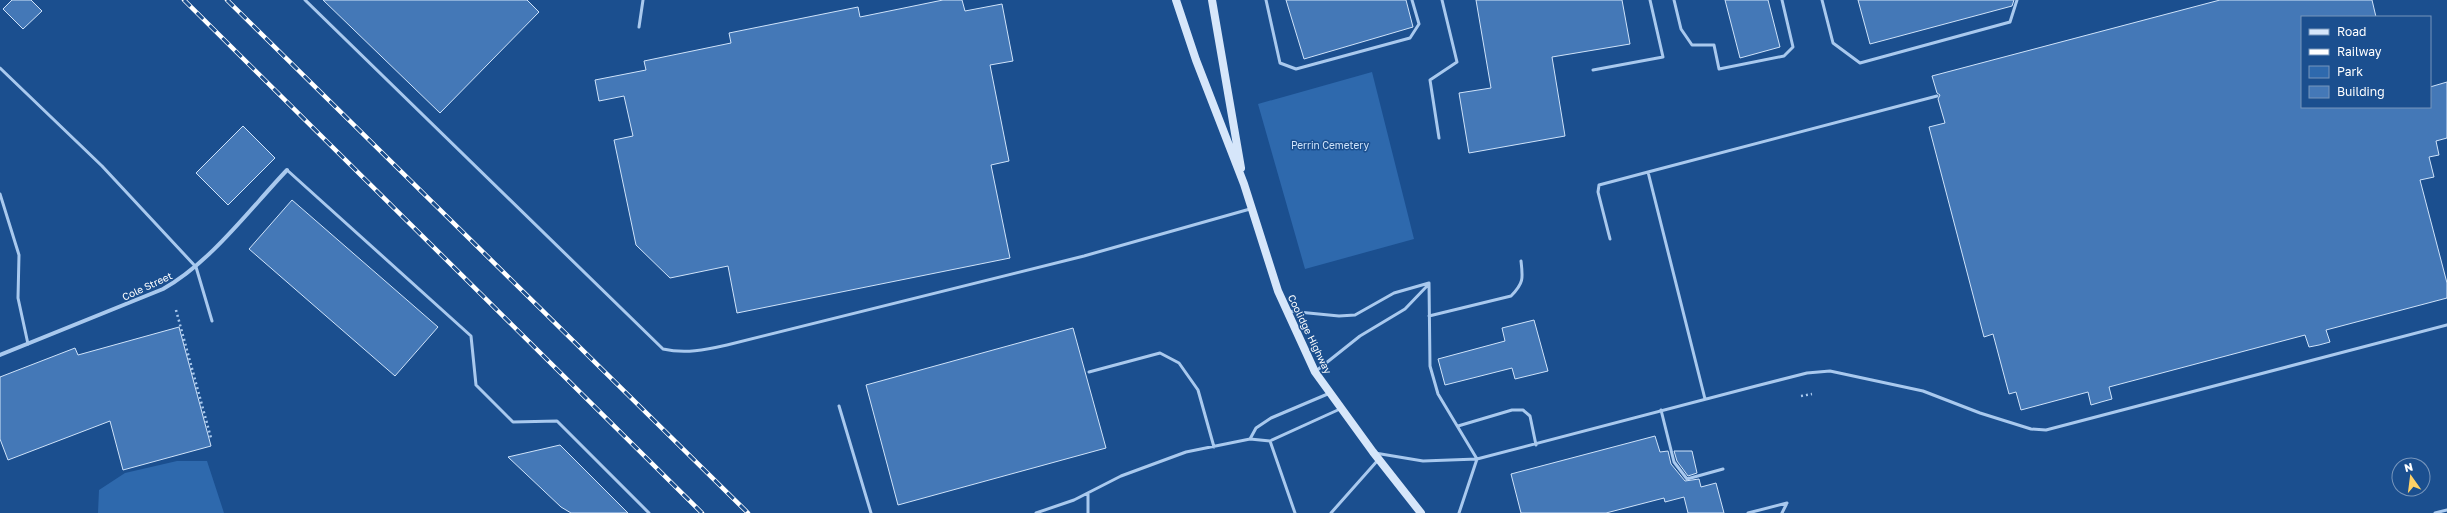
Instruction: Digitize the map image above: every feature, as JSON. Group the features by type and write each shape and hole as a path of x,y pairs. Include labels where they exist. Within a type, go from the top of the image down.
{"main road":[{"name":"Coolidge Highway","path":"1176,0 1196,60 1244,184 1286,311 1315,372 1376,456 1421,513"},
{"name":"Coolidge Highway","path":"1212,0 1244,184"}],"street":[{"name":"Cole Street","path":"0,355 163,289 196,267 287,170"}],"lane":[{"path":"305,0 663,349 677,353 700,351 727,345 1084,256 1252,209"},
{"path":"639,27 643,0"},
{"path":"1266,0 1280,63 1296,69 1410,38 1419,24 1412,0"},
{"path":"1438,138 1430,80 1456,62 1442,0"},
{"path":"1593,70 1663,58 1650,0"},
{"path":"1674,0 1681,29 1692,45 1714,45 1719,69 1784,56 1793,47 1782,0"},
{"path":"1822,0 1833,43 1860,62 2010,22 2017,0"},
{"path":"0,68 102,166 196,267 212,321"},
{"path":"1610,239 1598,192 1600,185 1937,96"},
{"path":"287,170 471,336 476,385 513,422 557,421 649,513"},
{"path":"1648,172 1705,399"},
{"path":"0,194 19,256 18,298 28,344"},
{"path":"1429,316 1511,296 1520,287 1522,282 1521,261"},
{"path":"1286,311 1339,316 1355,315 1394,293 1429,283"},
{"path":"1429,283 1430,366 1438,394 1478,459"},
{"path":"1315,372 1360,336 1405,309 1429,283"},
{"path":"1331,513 1376,456 1423,461 1478,459 1807,373 1830,371 1923,391 1980,413 2031,429 2046,430 2447,325"},
{"path":"1089,372 1160,353 1179,363 1198,390 1214,447"},
{"path":"1250,439 1256,428 1271,418 1330,394"},
{"path":"839,406 871,513"},
{"path":"1036,513 1088,493 1121,476 1171,458 1250,439 1270,441 1341,409"},
{"path":"1458,426 1512,410 1522,410 1530,416 1536,445"},
{"path":"1661,410 1674,462 1687,479 1723,469"},
{"path":"1270,441 1295,513"},
{"path":"1459,513 1478,459"},
{"path":"1088,493 1088,513"},
{"path":"1748,513 1787,503 1782,513"},
{"path":"2435,513 2447,510"}],"path":[{"path":"176,310 211,438"},
{"path":"1801,396 1812,394"}],"green space":[{"name":"Perrin Cemetery","path":"1372,72 1414,239 1305,269 1258,104"},
{"path":"177,461 207,461 224,513 98,513 99,490 125,473"}],"building":[{"path":"12,0 31,0 42,11 23,29 3,9"},
{"path":"323,0 527,0 539,12 440,113"},
{"path":"943,0 962,0 965,11 1002,4 1013,61 990,65 1009,161 991,165 1010,258 737,313 728,266 670,278 636,245 614,140 633,136 624,96 599,101 595,80 646,70 644,61 731,43 729,33 858,7 860,17"},
{"path":"1286,0 1406,0 1413,27 1304,59"},
{"path":"1476,0 1622,0 1630,44 1552,57 1565,136 1469,153 1459,93 1491,88"},
{"path":"1725,0 1768,0 1780,47 1740,58"},
{"path":"1858,0 2014,0 2012,6 1870,44"},
{"path":"2220,0 2372,0 2376,16 2301,16 2301,108 2431,108 2431,87 2447,82 2447,138 2436,141 2439,155 2429,157 2434,177 2420,180 2447,283 2447,298 2326,330 2330,342 2319,345 2309,347 2305,335 2109,387 2112,399 2091,405 2088,392 2021,410 2016,392 2009,394 1993,334 1984,337 1929,127 1945,123 1938,99 1940,95 1937,93 1932,76"},
{"path":"243,126 275,158 228,205 196,173"},
{"path":"292,200 438,327 395,376 249,249"},
{"path":"1534,320 1548,371 1515,379 1512,368 1445,385 1438,359 1505,341 1502,328"},
{"path":"179,327 211,446 123,470 110,421 8,460 0,439 0,377 75,348 78,355"},
{"path":"1073,328 1106,448 898,505 866,385"},
{"path":"1655,436 1660,452 1668,451 1671,464 1685,481 1699,479 1701,487 1716,483 1724,513 1688,513 1684,497 1665,502 1664,498 1606,513 1521,513 1511,474"},
{"path":"560,445 628,513 571,513 561,507 508,457"},
{"path":"1674,451 1692,451 1697,473 1688,476 1677,461"}],"railway":[{"path":"184,0 702,513"},
{"path":"227,0 748,513"}]}
